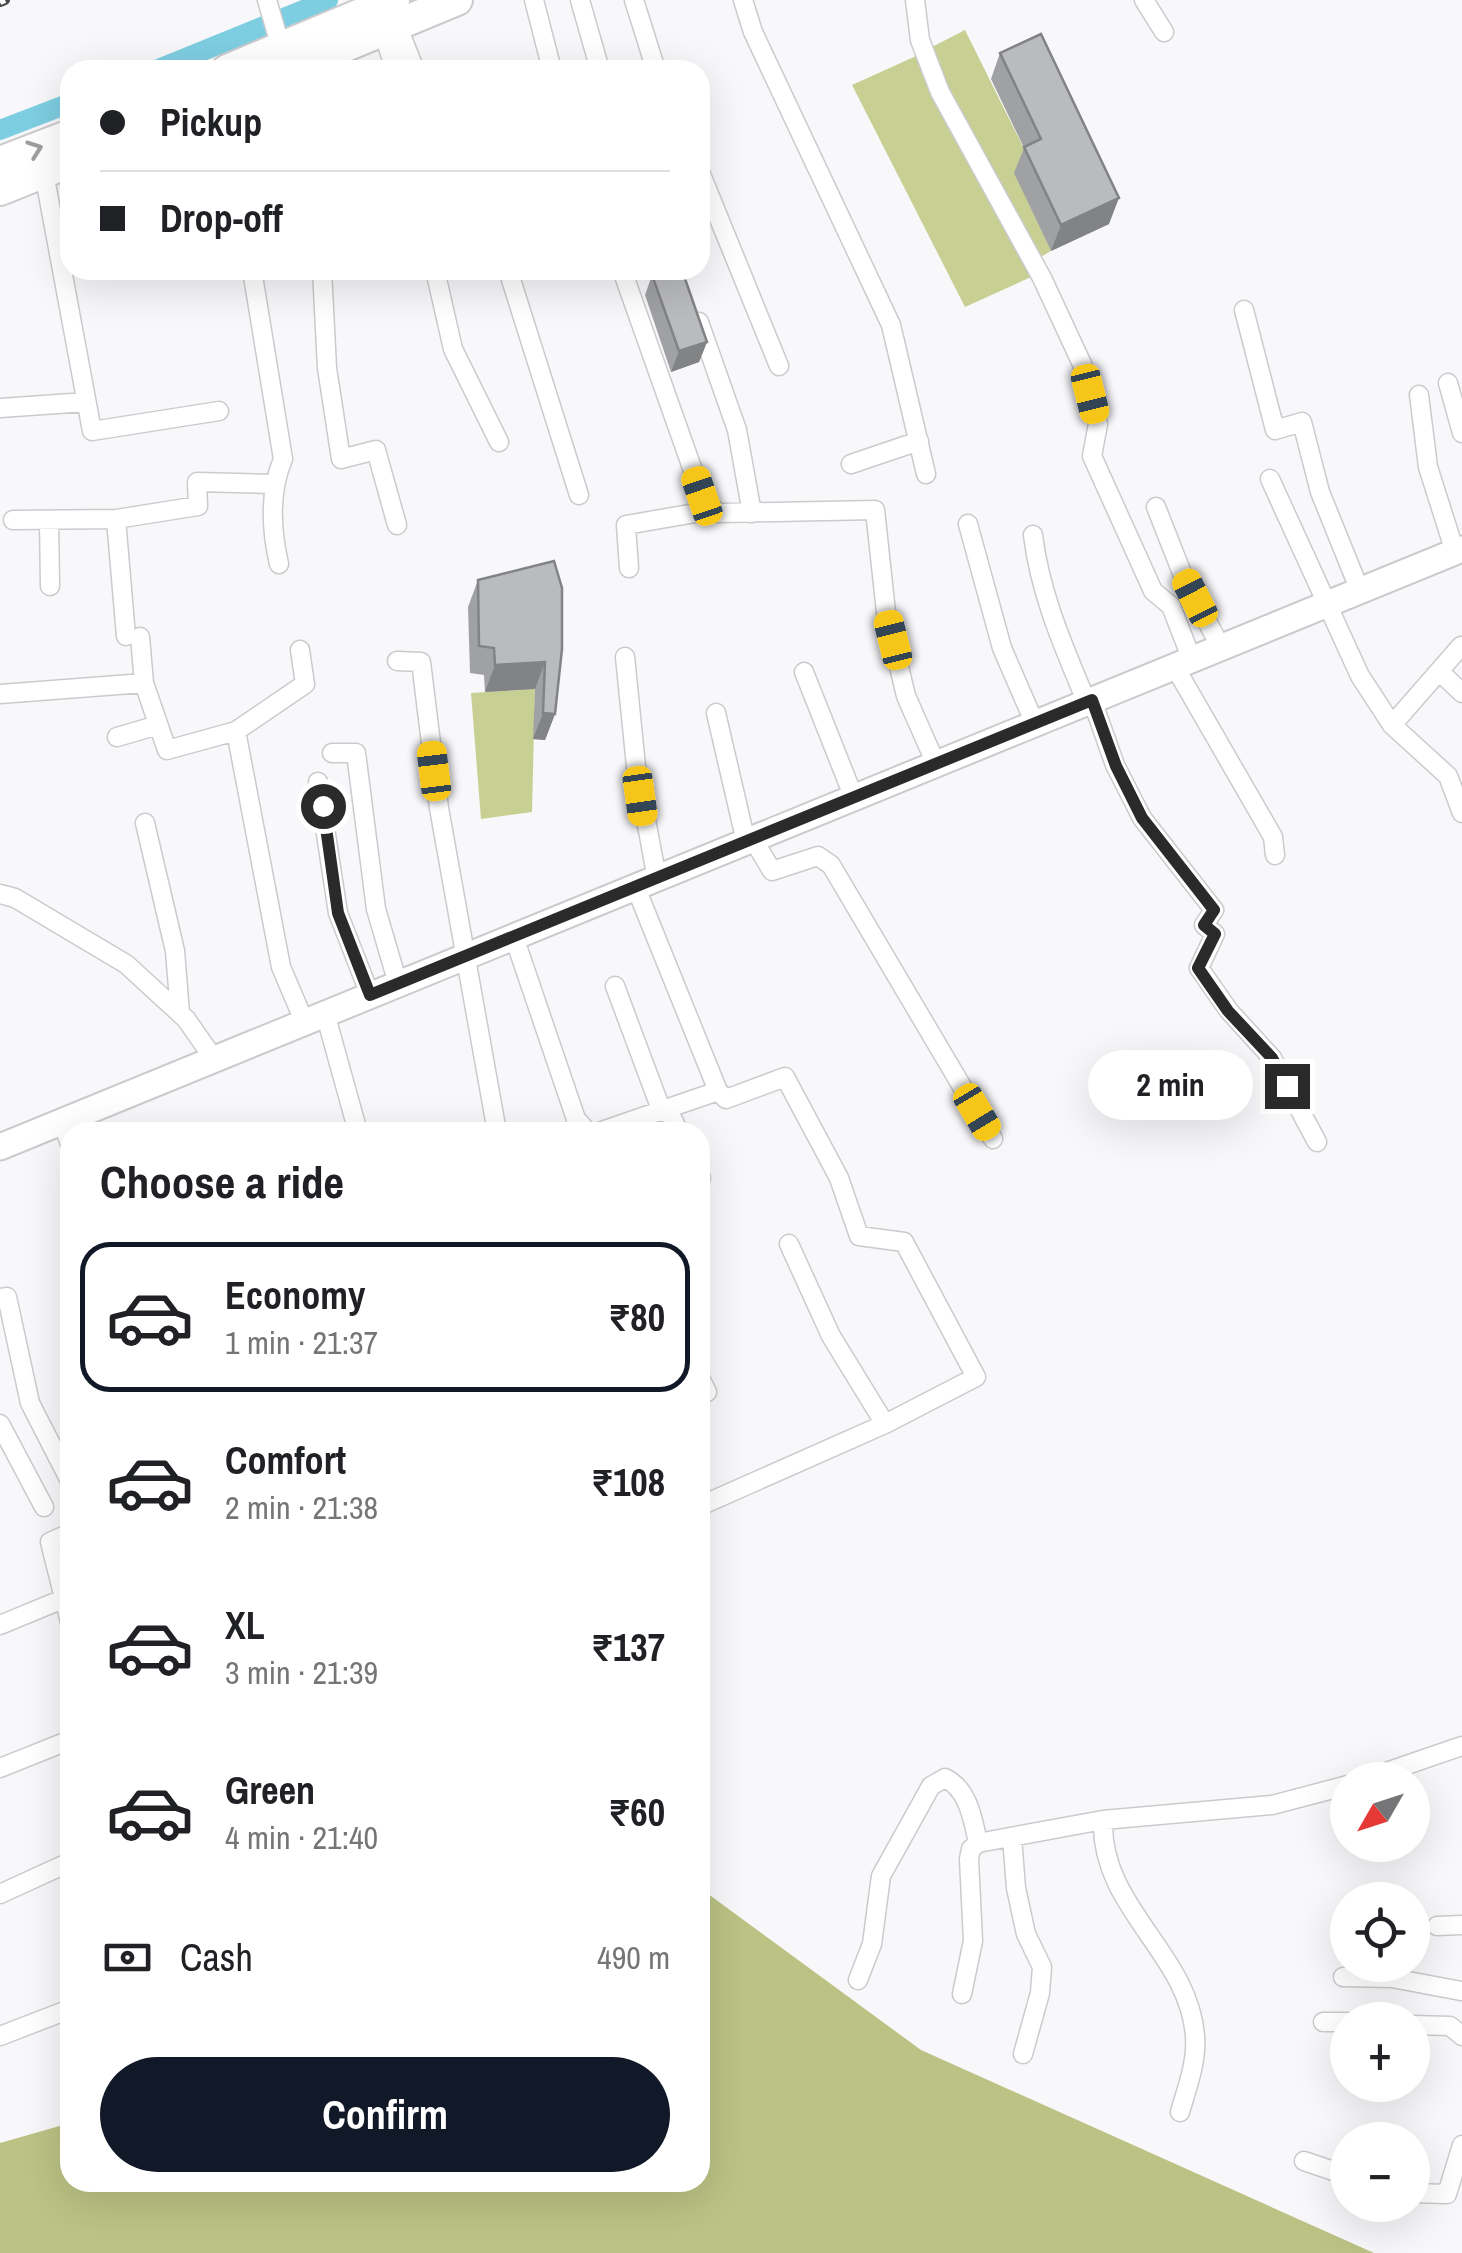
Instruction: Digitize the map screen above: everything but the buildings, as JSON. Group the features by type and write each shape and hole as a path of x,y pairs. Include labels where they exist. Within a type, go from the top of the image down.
{"highway":[{"path":"244,60 279,39 392,18 457,0"},
{"path":"0,162 60,139"},
{"path":"0,190 57,168"}],"main road":[{"path":"86,1122 214,1058 1459,551"},
{"path":"0,1147 60,1133"}],"street":[{"path":"534,0 549,60"},
{"path":"580,0 597,60"},
{"path":"634,0 653,60"},
{"path":"744,0 753,32 892,325 926,474"},
{"path":"914,0 920,40 940,92 1042,278 1082,364 1098,424 1092,456 1153,591 1171,606 1184,664 1273,838 1275,855"},
{"path":"1144,0 1164,32"},
{"path":"392,18 394,60"},
{"path":"392,18 410,60"},
{"path":"710,196 780,366"},
{"path":"71,280 92,431 219,411"},
{"path":"254,280 284,459 273,484 279,564"},
{"path":"322,280 326,368 341,459 376,450 397,525"},
{"path":"437,280 453,349 498,442"},
{"path":"511,280 579,496"},
{"path":"626,280 702,496 713,510 752,514 875,510 886,612 906,696 936,764"},
{"path":"694,306 736,430 752,514"},
{"path":"1244,310 1275,430 1302,422 1320,492 1360,591"},
{"path":"1448,383 1462,433"},
{"path":"1418,394 1428,467 1459,551"},
{"path":"0,408 86,402"},
{"path":"851,464 919,441"},
{"path":"1270,478 1360,676 1392,725 1448,776 1462,813"},
{"path":"13,520 116,519 198,506 198,482 273,484"},
{"path":"1156,507 1182,573 1221,648"},
{"path":"629,568 626,524 713,510"},
{"path":"116,519 133,636 167,750 236,731 305,684 300,650"},
{"path":"49,520 50,586"},
{"path":"968,524 1002,648 1034,724"},
{"path":"1033,534 1037,569 1047,600 1116,766 1142,818 1214,910 1204,925 1215,934 1198,968 1228,1011 1272,1058 1316,1142"},
{"path":"1392,725 1461,646"},
{"path":"624,656 646,883 718,1091 726,1099 785,1077 812,1133 840,1178 859,1236 904,1242 976,1377 886,1424 710,1502"},
{"path":"397,661 421,662 439,808 495,1122"},
{"path":"1439,671 1462,693"},
{"path":"804,672 854,798"},
{"path":"0,694 144,683"},
{"path":"716,712 750,841 772,871 818,856 831,865 992,1138"},
{"path":"116,736 158,725"},
{"path":"236,731 280,968 314,1017 354,1122"},
{"path":"332,754 356,753 376,909 398,984"},
{"path":"318,782 338,913 370,995"},
{"path":"145,823 175,951 180,1013"},
{"path":"0,894 15,898 126,964 180,1013 214,1058"},
{"path":"514,937 579,1122"},
{"path":"615,986 672,1122"},
{"path":"630,1122 718,1091"},
{"path":"790,1244 832,1336 886,1424"},
{"path":"0,1298 7,1297 30,1404 60,1462"},
{"path":"0,1424 44,1507"},
{"path":"60,1538 50,1542 60,1590"},
{"path":"0,1626 60,1600"},
{"path":"0,1768 60,1744"},
{"path":"1415,1762 1462,1746"},
{"path":"858,1980 872,1944 882,1876 931,1786 944,1778 956,1784 972,1816 978,1843"},
{"path":"962,1994 973,1941 968,1859 978,1843 1103,1820 1272,1805 1330,1790"},
{"path":"1103,1820 1109,1871 1170,1967 1193,2018 1196,2041 1192,2070 1180,2112"},
{"path":"1012,1838 1016,1888 1026,1934 1042,1967 1040,1993 1024,2054"},
{"path":"0,1894 60,1867"},
{"path":"1436,1926 1462,1925"},
{"path":"1417,1982 1462,1989 1456,2031 1430,2027"},
{"path":"0,2036 60,2013"},
{"path":"1324,2022 1330,2022"},
{"path":"1430,2194 1447,2194 1462,2145"},
{"path":"1304,2160 1330,2169"}],"green space":[{"path":"965,30 1032,165 1015,174 1051,251 1037,259 949,94 930,48"},
{"path":"916,56 923,77 1031,277 965,307 852,85"},
{"path":"535,689 532,812 481,819 471,693"},
{"path":"710,1895 921,2050 1374,2253 0,2253 0,2143 60,2126 60,2192 710,2192"}],"waterway":[{"path":"181,60 328,0"},
{"path":"0,130 60,107"}],"railway":[{"path":"0,2 5,0"}],"route":[{"path":"323,806 338,913 370,995 1092,700 1116,766 1142,818 1214,910 1204,925 1215,934 1198,968 1228,1011 1272,1058 1287,1086"}]}
